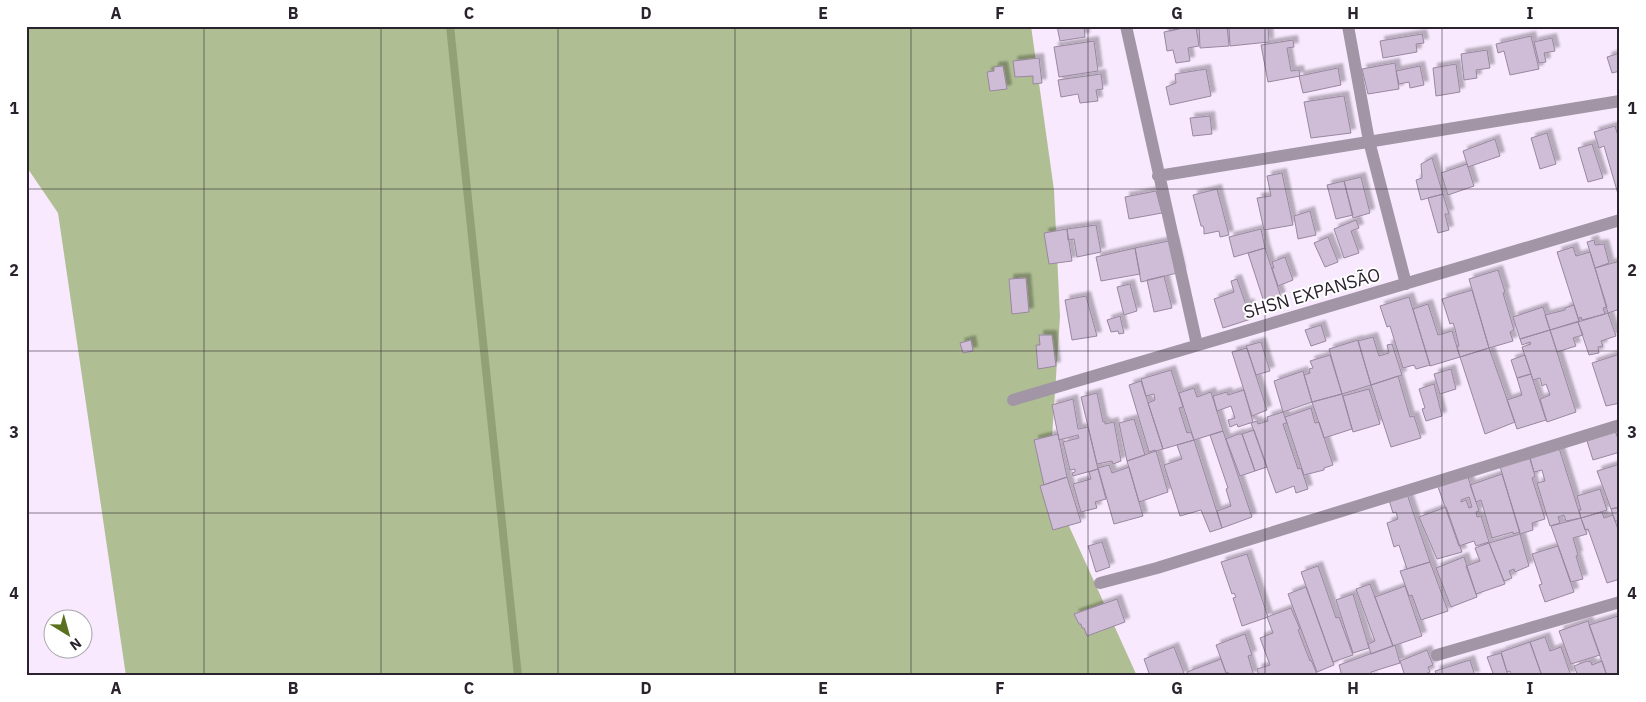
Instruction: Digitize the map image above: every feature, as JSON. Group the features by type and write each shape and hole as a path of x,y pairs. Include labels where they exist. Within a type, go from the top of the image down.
{"street":[{"path":"1126,26 1197,345"},
{"path":"1348,26 1368,142 1406,284"},
{"path":"1158,176 1620,101"},
{"name":"SHSN EXPANSÃO","path":"1013,400 1620,220"},
{"path":"1100,583 1166,565 1620,425"},
{"path":"1437,655 1620,602"}],"green space":[{"path":"26,26 1031,26 1054,190 1060,317 1049,482 1137,676 126,676 58,213 26,166"}],"building":[{"path":"1057,26 1084,26 1085,37 1060,41"},
{"path":"1170,26 1187,26 1187,27 1170,31"},
{"path":"1191,26 1196,27 1199,46 1188,48 1190,61 1176,63 1173,50 1167,51 1164,32"},
{"path":"1199,26 1227,26 1229,46 1200,48"},
{"path":"1268,26 1269,42 1230,46 1229,28"},
{"path":"1422,34 1424,43 1416,44 1417,52 1383,58 1380,41"},
{"path":"1531,36 1539,69 1510,75 1504,51 1498,53 1496,44"},
{"path":"1552,38 1555,51 1544,53 1546,62 1539,63 1534,42"},
{"path":"1293,40 1294,47 1287,48 1291,71 1299,70 1300,76 1268,82 1261,45"},
{"path":"1094,41 1098,71 1059,77 1054,47"},
{"path":"1487,50 1490,68 1476,70 1477,78 1464,80 1461,54"},
{"path":"1620,53 1620,71 1612,73 1607,57"},
{"path":"1039,58 1042,83 1033,84 1033,76 1015,77 1013,61"},
{"path":"1395,63 1399,89 1368,94 1362,69"},
{"path":"1456,64 1460,92 1436,96 1433,68"},
{"path":"1003,66 1007,89 990,91 987,72 994,71 994,67"},
{"path":"1420,66 1424,85 1410,88 1409,82 1399,84 1396,71"},
{"path":"1338,68 1341,85 1303,93 1299,76"},
{"path":"1206,69 1211,96 1170,105 1166,87 1176,83 1175,74"},
{"path":"1101,74 1103,89 1096,90 1098,101 1080,103 1078,94 1061,97 1058,80"},
{"path":"1344,96 1351,133 1311,138 1304,102"},
{"path":"1210,116 1212,134 1193,136 1190,118"},
{"path":"1615,126 1620,142 1620,194 1618,194 1604,146 1599,148 1594,132"},
{"path":"1547,133 1556,164 1540,169 1531,138"},
{"path":"1495,139 1500,156 1468,167 1463,151"},
{"path":"1592,144 1603,178 1588,182 1578,148"},
{"path":"1432,158 1443,194 1421,200 1416,180 1422,178 1421,164"},
{"path":"1467,164 1474,186 1448,195 1441,173"},
{"path":"1282,173 1293,225 1264,230 1257,198 1271,196 1267,176"},
{"path":"1361,177 1370,213 1353,218 1344,181"},
{"path":"1344,181 1353,215 1336,219 1327,185"},
{"path":"1217,189 1229,235 1220,237 1219,231 1204,234 1193,195"},
{"path":"1156,191 1162,213 1129,219 1125,197"},
{"path":"1443,194 1449,214 1445,214 1449,230 1438,233 1428,198"},
{"path":"1310,211 1316,235 1298,239 1294,216"},
{"path":"1356,220 1359,228 1351,231 1359,253 1344,258 1334,229"},
{"path":"1096,225 1101,252 1077,257 1074,239 1068,240 1067,229"},
{"path":"1067,229 1072,261 1049,264 1044,233"},
{"path":"1261,229 1265,248 1234,257 1229,237"},
{"path":"1328,237 1338,262 1325,267 1314,243"},
{"path":"1173,240 1181,272 1141,282 1135,248"},
{"path":"1594,240 1595,245 1604,244 1609,263 1595,268 1587,242"},
{"path":"1573,247 1576,256 1590,252 1607,307 1603,308 1605,314 1582,320 1581,317 1579,321 1557,252"},
{"path":"1135,248 1140,274 1101,281 1096,257"},
{"path":"1265,248 1281,297 1264,302 1248,253"},
{"path":"1285,257 1293,280 1278,286 1272,262"},
{"path":"1620,261 1620,309 1608,313 1595,268"},
{"path":"1498,270 1514,330 1510,332 1513,341 1489,348 1469,279"},
{"path":"1164,276 1172,308 1154,312 1147,280"},
{"path":"1026,278 1029,312 1012,314 1009,279"},
{"path":"1237,279 1246,305 1249,303 1254,318 1223,328 1214,299 1234,292 1231,281"},
{"path":"1130,284 1137,311 1124,315 1117,287"},
{"path":"1472,290 1489,348 1460,357 1455,329 1453,323 1450,324 1442,299"},
{"path":"1086,296 1097,336 1072,340 1065,300"},
{"path":"1409,297 1430,365 1416,369 1414,365 1403,368 1390,326 1387,327 1380,306"},
{"path":"1428,304 1438,335 1452,331 1460,357 1430,366 1413,309"},
{"path":"1574,305 1579,321 1550,330 1545,315 1565,310 1565,308"},
{"path":"1543,307 1550,330 1520,339 1513,317"},
{"path":"1608,313 1616,336 1601,341 1603,346 1598,347 1599,353 1589,355 1578,322"},
{"path":"1120,316 1124,333 1119,334 1118,331 1111,332 1107,320"},
{"path":"1578,322 1583,335 1573,338 1576,346 1557,352 1550,330"},
{"path":"1321,325 1326,341 1311,346 1305,330"},
{"path":"1550,330 1576,412 1547,422 1540,399 1550,395 1546,384 1542,386 1540,378 1533,380 1522,347 1531,344 1530,342 1522,345 1520,339"},
{"path":"1039,335 1052,335 1056,366 1038,369 1036,345 1040,345"},
{"path":"1373,337 1379,356 1389,353 1387,345 1392,344 1402,375 1371,385 1358,341"},
{"path":"971,340 973,351 963,353 960,343"},
{"path":"1358,340 1371,385 1342,394 1329,349"},
{"path":"1261,342 1270,371 1256,375 1246,346"},
{"path":"1247,348 1267,410 1252,416 1232,352"},
{"path":"1489,348 1515,422 1485,434 1460,357"},
{"path":"1620,354 1620,403 1606,406 1592,363"},
{"path":"1330,355 1342,394 1312,402 1304,375 1310,373 1309,369 1313,368 1310,361"},
{"path":"1525,355 1531,374 1517,378 1511,360"},
{"path":"1451,369 1456,389 1440,394 1434,374"},
{"path":"1171,370 1183,407 1179,408 1187,433 1191,432 1194,440 1163,449 1148,403 1155,400 1154,394 1146,396 1141,379"},
{"path":"1303,371 1312,402 1283,412 1274,381"},
{"path":"1531,374 1546,420 1517,429 1507,400 1522,395 1517,378"},
{"path":"1398,376 1410,417 1414,416 1421,438 1391,447 1371,385"},
{"path":"1141,381 1163,449 1156,451 1149,452 1129,385"},
{"path":"1434,384 1442,416 1426,421 1422,409 1425,408 1419,389"},
{"path":"1194,388 1197,397 1211,392 1223,431 1194,440 1179,393"},
{"path":"1369,389 1380,424 1353,432 1343,396"},
{"path":"1244,390 1253,422 1238,427 1237,424 1230,427 1228,420 1235,418 1231,406 1217,411 1213,396 1227,392 1228,395"},
{"path":"1097,393 1103,422 1105,421 1105,424 1114,422 1121,461 1113,464 1112,461 1097,464 1081,397"},
{"path":"1342,394 1352,429 1324,438 1312,402"},
{"path":"1073,399 1078,429 1088,427 1098,469 1073,476 1072,473 1075,472 1075,469 1070,470 1063,442 1079,438 1078,435 1059,440 1052,405"},
{"path":"1311,408 1315,423 1319,422 1333,465 1324,468 1324,470 1304,475 1285,417"},
{"path":"1283,412 1287,423 1283,424 1298,469 1301,468 1308,489 1296,493 1294,486 1276,493 1251,423 1257,421 1258,424 1268,421 1267,417"},
{"path":"1134,419 1145,455 1127,461 1119,423"},
{"path":"1254,430 1267,467 1255,471 1242,434"},
{"path":"1223,431 1252,517 1222,528 1217,511 1231,506 1226,489 1228,488 1210,435"},
{"path":"1615,431 1620,443 1620,452 1593,460 1587,441"},
{"path":"1058,434 1067,477 1044,485 1034,440"},
{"path":"1242,434 1255,471 1240,476 1226,439"},
{"path":"1194,440 1222,528 1210,532 1201,510 1180,516 1164,465 1182,459 1177,445"},
{"path":"1559,448 1581,518 1566,521 1564,515 1558,517 1560,523 1550,526 1537,483 1545,481 1542,470 1534,472 1529,456"},
{"path":"1156,451 1168,492 1139,502 1127,461"},
{"path":"1529,454 1535,476 1532,478 1545,519 1532,523 1533,530 1520,534 1499,463"},
{"path":"1620,464 1620,507 1611,509 1597,471"},
{"path":"1109,465 1112,473 1129,467 1143,516 1114,524 1098,468"},
{"path":"1098,469 1106,499 1095,502 1097,508 1081,512 1073,484 1091,479 1089,472"},
{"path":"1467,474 1479,511 1476,512 1477,517 1481,516 1489,542 1476,546 1474,541 1459,546 1437,484","holes":["1469,497 1472,507 1469,508 1466,500 1461,502 1461,500"]},
{"path":"1502,474 1520,532 1492,538 1481,500 1476,502 1470,485"},
{"path":"1067,477 1081,522 1053,530 1040,486"},
{"path":"1600,489 1607,510 1581,518 1577,496"},
{"path":"1407,494 1430,562 1407,569 1399,545 1394,547 1387,523 1398,519 1396,512 1393,513 1389,500"},
{"path":"1446,507 1462,552 1437,559 1419,517"},
{"path":"1620,507 1620,525 1618,521 1615,521 1611,509"},
{"path":"1602,512 1604,518 1613,515 1620,535 1620,579 1607,583 1588,529 1585,530 1581,518"},
{"path":"1581,518 1587,534 1573,538 1583,579 1571,582 1551,526"},
{"path":"1520,534 1529,566 1515,572 1514,569 1509,571 1512,578 1504,581 1489,543"},
{"path":"1102,542 1110,567 1096,572 1088,546"},
{"path":"1489,543 1505,584 1476,594 1466,566 1480,561 1475,548"},
{"path":"1558,546 1574,592 1545,602 1539,585 1542,584 1532,554"},
{"path":"1247,554 1268,617 1242,626 1233,598 1236,597 1234,593 1232,594 1221,562"},
{"path":"1464,557 1477,597 1451,607 1436,568"},
{"path":"1430,562 1448,611 1421,620 1412,595 1409,596 1400,571"},
{"path":"1318,566 1336,618 1339,617 1353,655 1333,662 1301,572"},
{"path":"1370,584 1393,646 1371,654 1368,644 1375,641 1356,589"},
{"path":"1405,586 1422,636 1393,646 1375,597"},
{"path":"1306,587 1334,665 1317,672 1288,594"},
{"path":"1353,594 1369,648 1353,653 1336,600"},
{"path":"1117,599 1125,622 1087,636 1074,614"},
{"path":"1291,608 1310,661 1317,674 1310,676 1259,676 1257,669 1270,665 1260,638 1273,633 1267,617"},
{"path":"1618,616 1620,621 1620,676 1607,676 1589,625"},
{"path":"1588,621 1600,655 1571,664 1559,631"},
{"path":"1245,634 1252,655 1248,656 1254,676 1230,676 1228,672 1226,673 1216,645"},
{"path":"1545,637 1550,651 1561,647 1571,676 1542,676 1530,642"},
{"path":"1530,642 1542,676 1511,676 1510,671 1507,672 1501,652"},
{"path":"1395,645 1400,663 1371,672 1372,676 1342,676 1339,665"},
{"path":"1174,647 1185,676 1150,676 1144,659"},
{"path":"1427,650 1433,665 1428,667 1430,672 1421,676 1405,676 1400,661"},
{"path":"1501,653 1509,676 1494,676 1487,657"},
{"path":"1221,659 1227,676 1189,676 1187,672"},
{"path":"1470,660 1475,676 1437,676 1435,671"},
{"path":"1587,661 1591,662 1592,665 1602,661 1607,676 1578,676 1574,666"}],"waterway":[{"path":"450,26 518,676"}]}
